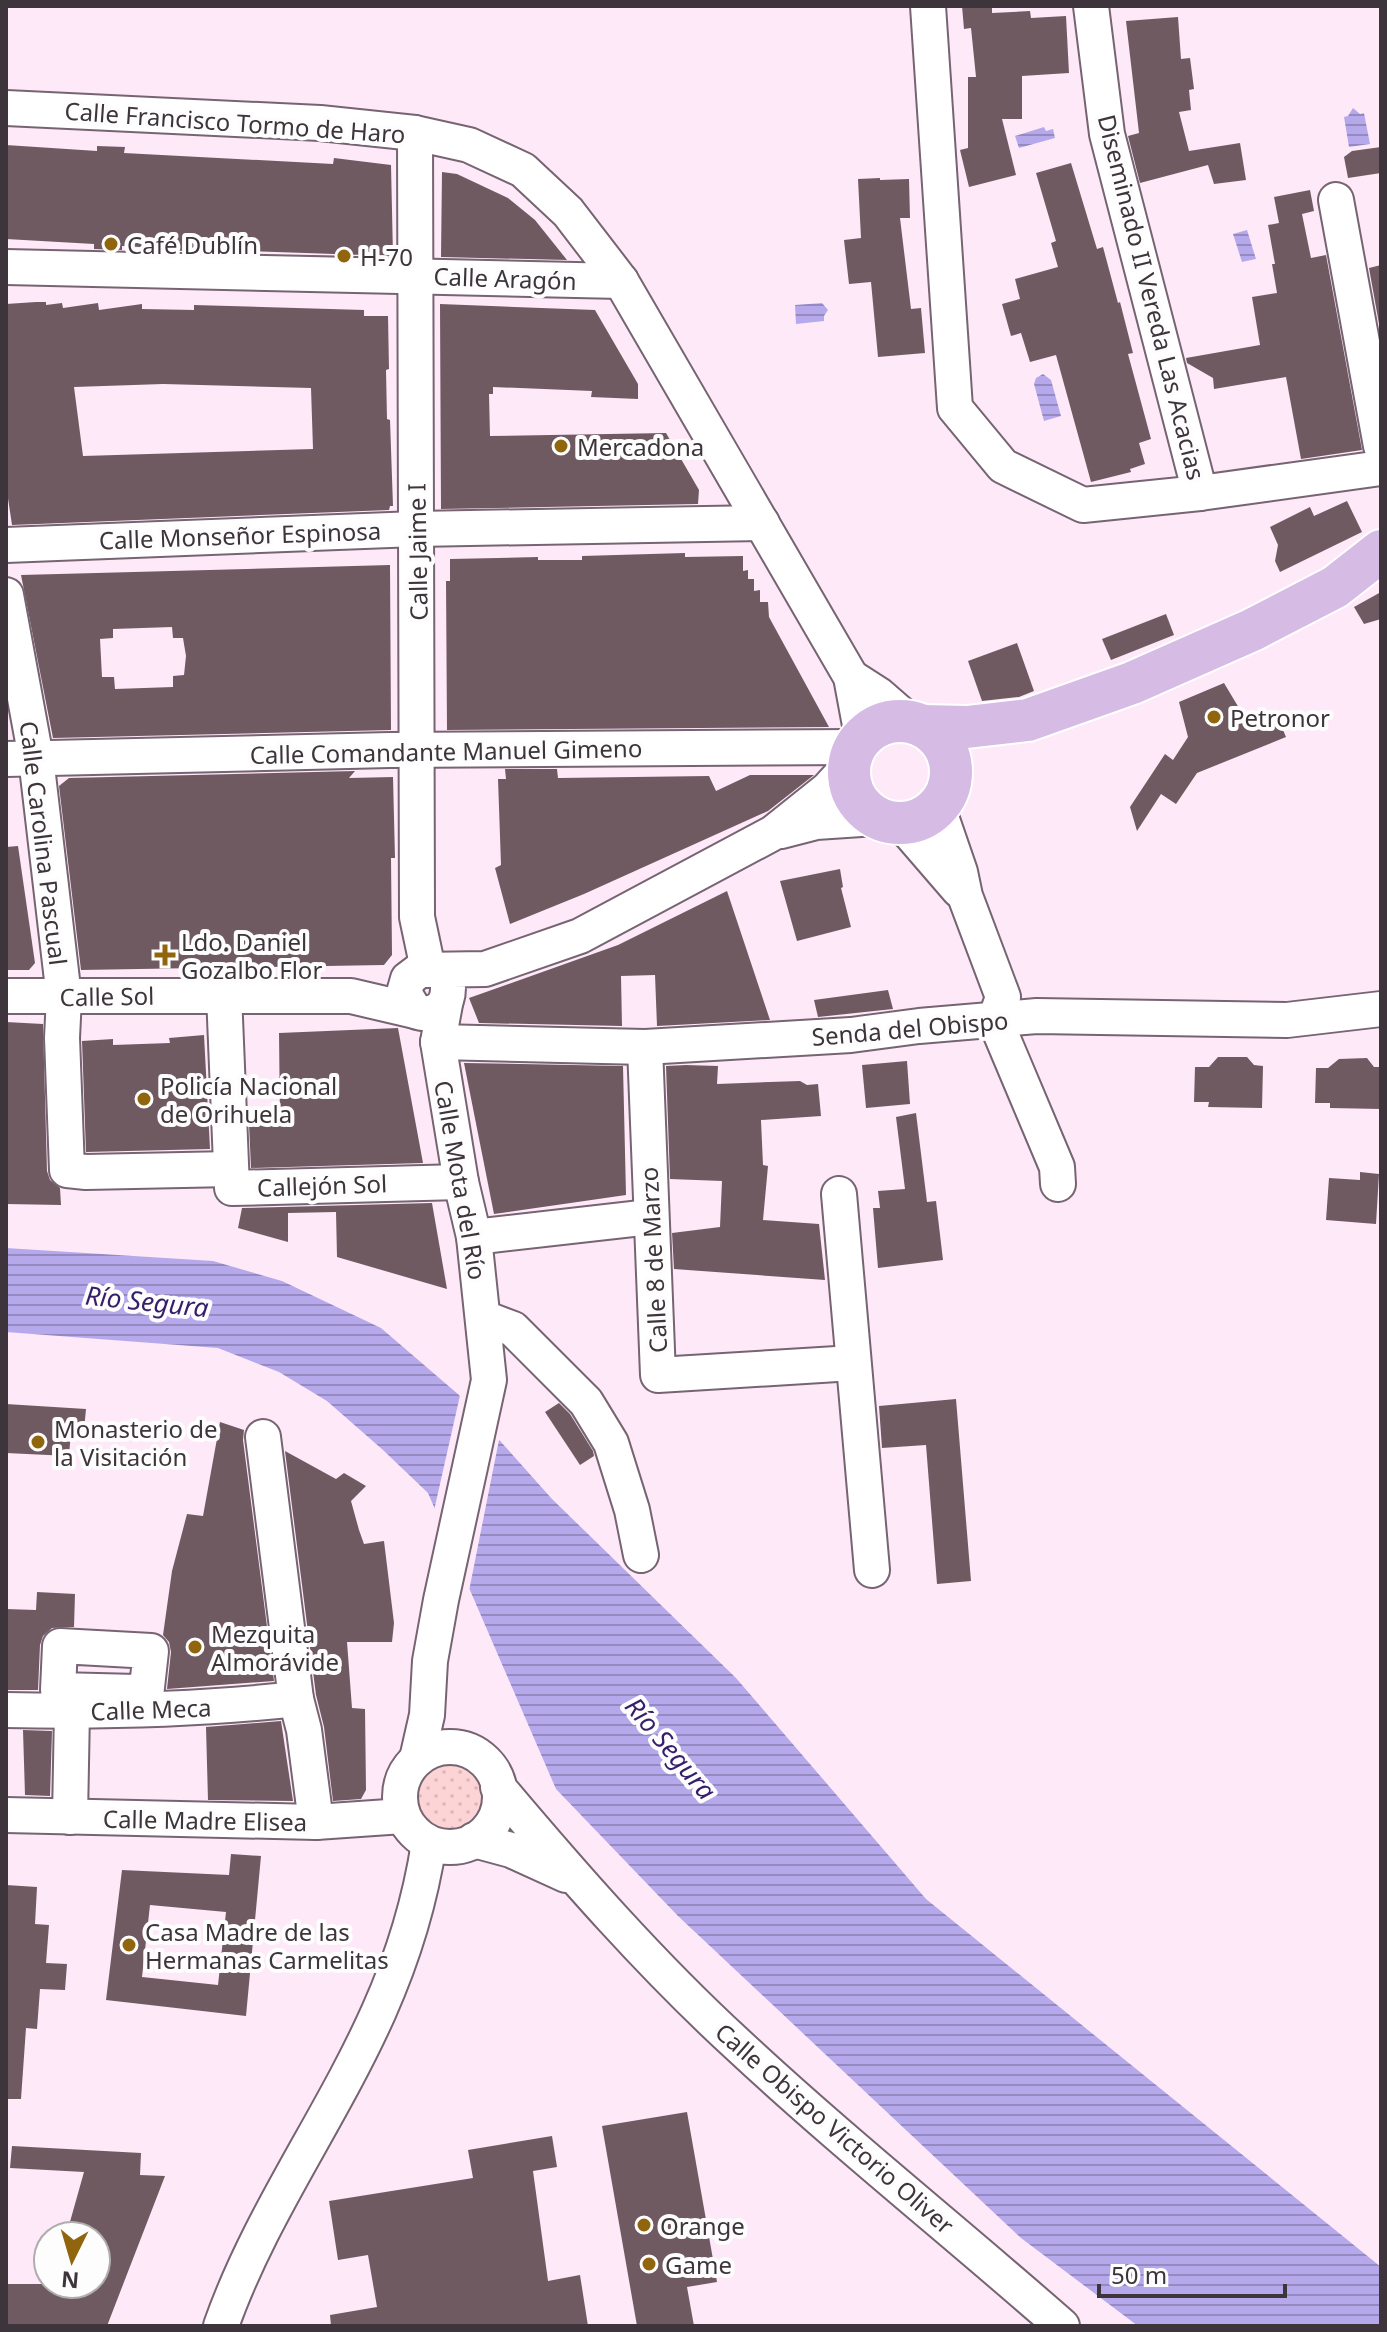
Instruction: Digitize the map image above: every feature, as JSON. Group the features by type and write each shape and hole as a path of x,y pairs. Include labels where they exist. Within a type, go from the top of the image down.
{"main road":[{"path":"1028,720 980,755 916,809 863,809 854,796 849,781 855,750 878,725 894,721 967,727 1028,720 1132,683 1252,630 1335,587 1381,551"},
{"path":"916,724 934,734 950,758 952,773 916,809"}],"street":[{"path":"928,6 955,408 1003,466 1083,505 1200,493 1381,468"},
{"name":"Diseminado II Vereda Las Acacias","path":"1091,6 1107,134 1200,493"},
{"name":"Calle Francisco Tormo de Haro","path":"6,108 320,123 415,133 469,145 523,170 568,212 621,281 851,677 855,750"},
{"name":"Calle Jaime I","path":"415,133 419,750 417,917 429,992"},
{"path":"1336,200 1381,446"},
{"name":"Calle Aragón","path":"6,267 621,281"},
{"name":"Calle Monseñor Espinosa","path":"6,545 416,529 762,523"},
{"name":"Calle Carolina Pascual","path":"6,595 21,759 64,997 62,1038 67,1170 231,1169"},
{"name":"Calle Francisco Tormo de Haro","path":"851,677 916,724"},
{"name":"Calle Comandante Manuel Gimeno","path":"21,759 419,750 855,750"},
{"path":"429,992 580,936 773,833 828,789 855,750"},
{"path":"773,833 816,822 916,809 965,896 1003,997 995,1020 1057,1167 1058,1184"},
{"name":"Calle Sol","path":"6,996 351,996 429,992"},
{"name":"Calle Mota del Río","path":"429,992 461,1182 474,1237 489,1380 430,1661"},
{"name":"Callejón Sol","path":"224,994 232,1188 461,1182"},
{"name":"Senda del Obispo","path":"438,1042 645,1047 851,1035 1037,1016 1287,1020 1381,1009"},
{"name":"Calle 8 de Marzo","path":"645,1047 658,1375 853,1363"},
{"path":"839,1194 872,1570"},
{"path":"474,1237 650,1217"},
{"path":"484,1318 513,1329 586,1402 611,1443 632,1510 641,1555"},
{"path":"263,1437 296,1699 304,1730 316,1822"},
{"path":"430,1661 448,1712 473,1753"},
{"path":"417,1759 427,1715 430,1661"},
{"name":"Calle Meca","path":"6,1710 200,1708 296,1699"},
{"path":"70,1817 72,1711"},
{"path":"444,1747 473,1753 485,1761 498,1787 499,1802 495,1817 487,1831 460,1846 445,1847 429,1843 403,1816 399,1801 407,1771 429,1751 444,1747"},
{"name":"Calle Obispo Victorio Oliver","path":"498,1787 582,1888 734,2041 786,2090 1062,2326"},
{"name":"Calle Madre Elisea","path":"6,1815 316,1822 367,1816 403,1816"},
{"name":"Calle Obispo Victorio Oliver","path":"474,1840 511,1850 560,1870 582,1888"},
{"path":"221,2326 249,2257 378,2012 415,1916 429,1843"}],"shaded area":[{"path":"444,1765 456,1765 473,1774 480,1785 480,1809 473,1820 456,1829 444,1829 432,1824 423,1815 418,1803 418,1791 423,1779 432,1770"}],"water":[{"path":"1353,108 1360,114 1364,113 1370,144 1349,147 1344,117"},
{"path":"1044,127 1046,131 1053,129 1055,138 1019,148 1015,136"},
{"path":"1247,230 1256,259 1242,262 1233,234"},
{"path":"822,303 828,310 824,321 796,324 795,305"},
{"path":"1043,374 1051,380 1061,416 1044,421 1034,384 1036,378"},
{"name":"Río Segura","path":"6,1248 213,1261 282,1281 381,1328 459,1395 552,1499 736,1678 926,1899 1381,2267 1381,2326 1138,2326 1021,2238 678,1916 556,1789 428,1493 327,1401 279,1372 218,1348 6,1332"}],"pier":[{"path":"461,1391 500,1435 468,1596 433,1515"}],"building":[{"path":"962,6 992,6 992,13 1030,11 1031,18 1066,16 1069,73 1022,76 1022,119 1002,119 1016,175 969,187 960,150 968,148 968,77 976,77 971,28 964,29"},
{"path":"1178,17 1181,59 1190,58 1194,89 1189,90 1191,110 1179,112 1189,151 1240,143 1246,180 1214,184 1208,165 1140,183 1128,136 1139,133 1126,21"},
{"path":"6,145 97,151 97,146 125,147 124,153 333,164 334,158 391,165 393,256 186,251 122,246 122,250 94,249 94,244 6,239"},
{"path":"1381,147 1381,173 1348,178 1344,157 1352,151"},
{"path":"1071,163 1097,249 1103,247 1120,302 1133,353 1128,354 1151,439 1139,443 1145,464 1130,469 1131,472 1091,482 1056,355 1030,362 1021,333 1011,336 1002,304 1020,299 1015,279 1058,267 1051,243 1056,241 1036,173"},
{"path":"442,172 457,174 508,198 535,220 567,260 441,257"},
{"path":"858,179 909,179 910,218 900,218 911,309 921,308 925,353 878,357 871,282 849,284 844,240 861,238"},
{"path":"1310,190 1314,211 1302,214 1311,258 1326,255 1362,450 1301,459 1286,377 1214,389 1213,378 1187,363 1186,358 1260,345 1252,297 1277,293 1268,225 1279,223 1274,197"},
{"path":"1381,265 1381,335 1369,268"},
{"path":"62,303 63,308 98,303 99,310 142,304 142,309 194,310 194,305 364,310 364,316 388,316 387,419 390,420 393,506 389,510 12,525 6,485 6,304","holes":["163,384 311,388 313,449 83,456 74,387"]},
{"path":"440,304 595,310 638,384 638,399 591,397 592,391 493,387 493,394 489,394 490,436 666,433 699,490 698,504 441,509"},
{"path":"1347,501 1362,532 1280,572 1275,561 1278,545 1270,527 1310,507 1314,516"},
{"path":"685,553 685,557 743,556 743,571 748,570 748,579 754,579 754,591 760,590 760,602 768,602 769,617 829,727 447,730 446,581 450,581 450,559 538,557 538,560 582,560 582,556"},
{"path":"390,565 391,730 53,738 21,575","holes":["172,627 173,638 183,638 186,656 184,675 173,676 173,687 115,689 114,677 102,677 100,639 113,638 113,629"]},
{"path":"1381,592 1381,619 1364,624 1354,607"},
{"path":"1166,614 1174,635 1111,660 1102,639"},
{"path":"1017,643 1034,691 1019,697 982,701 968,661"},
{"path":"1224,683 1248,723 1275,711 1286,737 1197,773 1176,804 1161,794 1137,831 1130,807 1165,754 1173,760 1188,737 1179,702"},
{"path":"505,769 557,769 558,778 709,776 716,791 750,775 814,775 768,811 510,924 495,868 501,865 498,779 506,779"},
{"path":"355,771 349,778 393,777 395,858 391,858 392,955 384,965 81,970 59,786 69,778"},
{"path":"18,846 35,963 29,970 6,970 6,847"},
{"path":"840,869 841,888 851,927 797,941 780,881"},
{"path":"727,891 770,1020 657,1026 655,975 621,976 622,1026 479,1023 469,998 618,945"},
{"path":"888,990 893,1009 818,1017 814,1000"},
{"path":"6,1022 43,1024 47,1171 50,1180 60,1188 61,1205 6,1204"},
{"path":"398,1028 423,1163 251,1168 249,1124 280,1123 279,1033"},
{"name":"Policía Nacional de Orihuela","path":"204,1035 210,1149 86,1152 82,1041 113,1039 113,1045 170,1043 169,1038"},
{"path":"1218,1057 1247,1057 1254,1065 1263,1066 1262,1108 1208,1107 1209,1102 1194,1102 1195,1067 1209,1067"},
{"path":"1367,1058 1374,1067 1381,1067 1381,1109 1330,1108 1330,1103 1315,1103 1316,1068 1328,1068 1339,1059"},
{"path":"907,1061 910,1104 866,1108 862,1065"},
{"path":"464,1063 623,1066 626,1195 494,1214"},
{"path":"666,1066 718,1066 717,1084 800,1081 807,1085 818,1084 821,1116 761,1120 763,1165 768,1166 763,1220 819,1224 825,1280 674,1269 672,1233 720,1227 722,1181 670,1179"},
{"path":"916,1113 927,1202 936,1201 943,1260 878,1268 873,1208 880,1208 878,1191 905,1189 896,1117"},
{"path":"1360,1172 1379,1174 1376,1224 1326,1220 1329,1178 1360,1180"},
{"path":"432,1203 447,1289 337,1257 336,1212 288,1213 288,1242 238,1228 242,1208"},
{"path":"956,1399 971,1581 937,1584 926,1445 882,1448 879,1406"},
{"path":"559,1403 570,1414 593,1451 594,1456 580,1465 545,1412"},
{"name":"Monasterio de la Visitación","path":"6,1404 86,1409 84,1430 71,1431 69,1456 6,1453"},
{"path":"220,1422 244,1430 274,1681 167,1689 171,1652 169,1642 163,1635 172,1571 187,1514 203,1516"},
{"path":"285,1451 336,1479 344,1473 366,1486 351,1501 359,1530 364,1544 384,1541 394,1623 392,1642 347,1642 352,1708 365,1709 366,1790 361,1799 333,1801 324,1727 316,1695"},
{"path":"37,1592 75,1594 74,1627 52,1628 43,1636 38,1690 6,1690 6,1609 36,1610"},
{"path":"281,1721 293,1801 208,1800 206,1727"},
{"path":"23,1730 52,1731 50,1796 25,1795"},
{"name":"Casa Madre de las Hermanas Carmelitas","path":"231,1854 261,1856 246,2016 106,2000 122,1870 229,1875","holes":["150,1905 226,1912 218,1985 142,1977"]},
{"path":"6,1885 37,1887 35,1924 49,1925 46,1963 67,1964 65,1990 40,1989 37,2029 26,2028 21,2099 6,2099"},
{"path":"687,2112 717,2282 687,2287 694,2326 637,2326 602,2126"},
{"path":"552,2136 557,2167 533,2171 548,2281 580,2275 588,2326 331,2326 330,2315 377,2307 368,2255 338,2260 329,2201 473,2178 468,2150"},
{"path":"12,2146 141,2153 140,2175 165,2176 107,2326 6,2326 6,2284 32,2284 32,2300 112,2300 112,2220 70,2220 84,2172 10,2168"}],"place":[{"name":"Café Dublín","path":"111,244"},
{"name":"H-70","path":"344,256"},
{"name":"Mercadona","path":"561,446"},
{"name":"Petronor","path":"1214,717"},
{"name":"Ldo. Daniel Gozalbo Flor","path":"165,955"},
{"name":"Policía Nacional de Orihuela","path":"144,1099"},
{"name":"Monasterio de la Visitación","path":"38,1442"},
{"name":"Mezquita Almorávide","path":"195,1647"},
{"name":"Casa Madre de las Hermanas Carmelitas","path":"129,1945"},
{"name":"Orange","path":"644,2225"},
{"name":"Game","path":"649,2264"}]}
